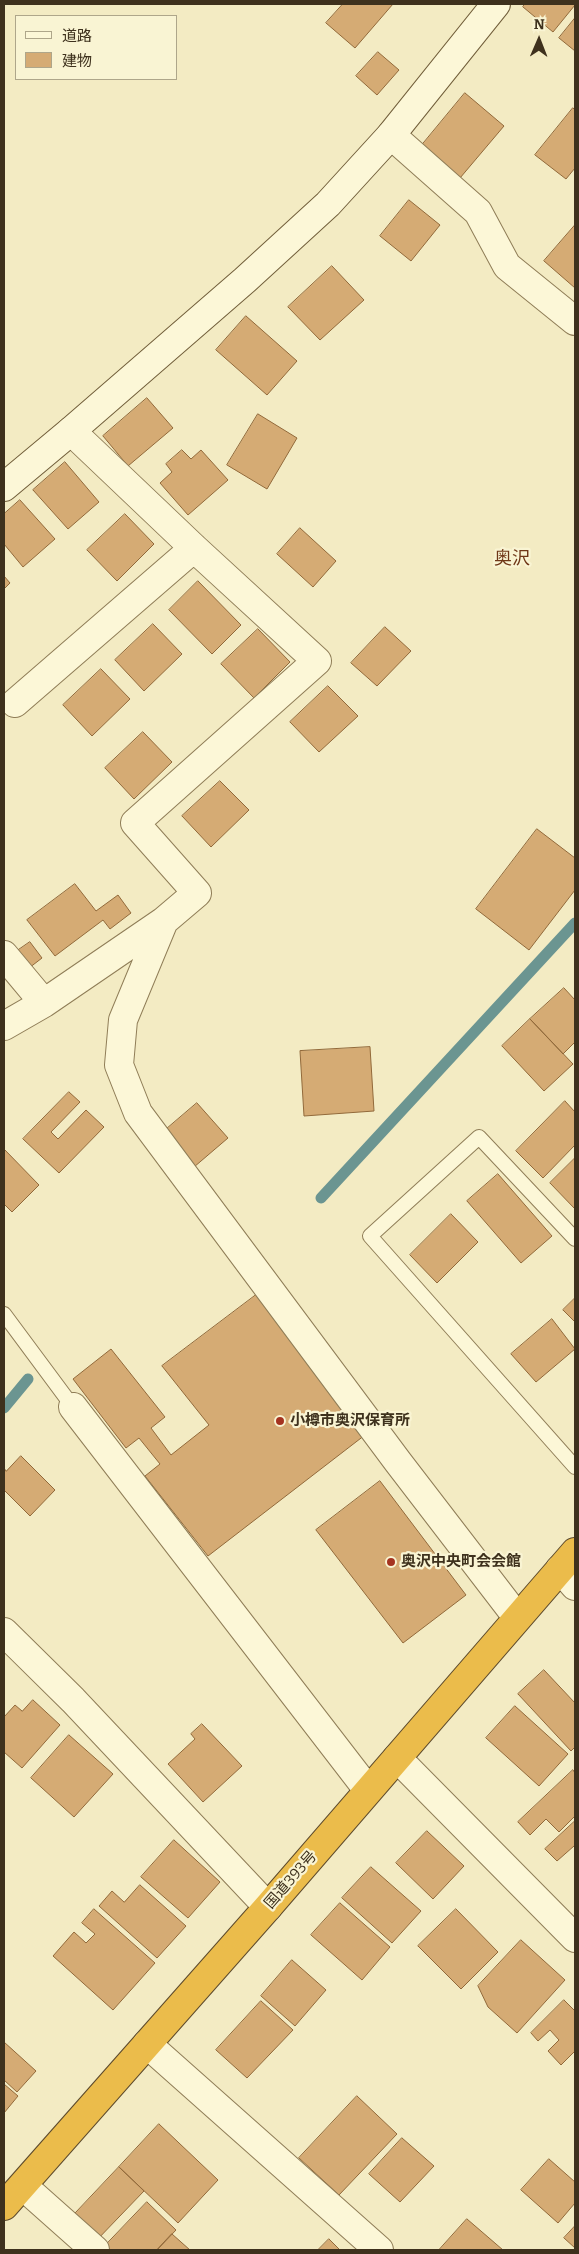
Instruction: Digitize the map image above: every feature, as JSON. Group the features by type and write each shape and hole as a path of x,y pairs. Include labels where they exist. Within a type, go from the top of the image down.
{"highway":[{"name":"国道393号","path":"4,2206 268,1907 517,1617 570,1569"}],"street":[{"path":"4,487 245,280 328,204 391,136 496,4"},
{"path":"391,136 478,212 507,266 575,321"},
{"path":"4,1026 44,1003 164,921 198,893 135,823 317,661 71,431"},
{"path":"15,703 194,548"},
{"path":"164,921 123,1020 120,1065 138,1113 398,1462 517,1617"},
{"path":"4,955 44,1003"},
{"path":"73,1407 368,1790"},
{"path":"4,1632 73,1700 268,1907"},
{"path":"397,1758 575,1938"},
{"path":"147,2044 379,2250"},
{"path":"23,2186 95,2250"}],"lane":[{"path":"575,1238 479,1138 370,1236 575,1467"},
{"path":"4,1314 73,1407"}],"building":[{"path":"343,4 393,4 355,48 326,23"},
{"path":"525,4 575,5 553,32 523,7"},
{"path":"575,18 575,51 559,38"},
{"path":"378,52 399,70 377,95 356,76"},
{"path":"465,93 504,126 460,178 422,145"},
{"path":"573,108 575,110 575,168 566,179 535,155"},
{"path":"409,200 440,225 411,261 380,236"},
{"path":"575,225 575,288 544,261"},
{"path":"332,266 364,300 320,340 288,307"},
{"path":"246,316 297,361 267,395 216,350"},
{"path":"147,398 173,428 128,466 103,436"},
{"path":"258,414 297,438 267,489 227,465"},
{"path":"182,450 191,459 201,450 228,480 188,515 160,483 172,472 166,464"},
{"path":"65,462 99,502 68,529 33,490"},
{"path":"20,500 55,539 23,567 4,544 4,514"},
{"path":"125,514 154,544 117,581 87,550"},
{"path":"300,528 336,561 313,587 277,554"},
{"path":"4,576 10,583 4,589"},
{"path":"198,581 241,625 212,654 169,610"},
{"path":"153,624 182,654 144,691 115,660"},
{"path":"385,627 411,651 377,686 351,663"},
{"path":"258,629 290,662 254,698 221,664"},
{"path":"101,669 130,699 92,736 63,705"},
{"path":"328,686 358,716 319,752 290,722"},
{"path":"143,732 172,762 134,799 105,768"},
{"path":"220,781 249,810 211,847 182,816"},
{"path":"537,829 575,858 575,890 529,950 476,909"},
{"path":"75,884 96,911 118,895 131,913 110,929 103,920 55,956 27,920"},
{"path":"30,942 42,958 29,968 17,951"},
{"path":"564,988 575,1000 575,1042 563,1054 530,1019"},
{"path":"530,1019 573,1064 544,1091 502,1046"},
{"path":"370,1047 374,1111 304,1116 300,1051"},
{"path":"69,1092 80,1102 51,1132 58,1139 86,1110 104,1127 59,1173 23,1139"},
{"path":"565,1101 575,1112 575,1145 543,1178 516,1151"},
{"path":"197,1103 228,1138 187,1173 156,1138"},
{"path":"4,1149 39,1185 12,1212 4,1204"},
{"path":"575,1158 575,1209 550,1183"},
{"path":"498,1174 552,1236 521,1263 467,1201"},
{"path":"451,1214 478,1242 437,1283 410,1255"},
{"name":"小樽市奥沢保育所","path":"256,1295 365,1435 208,1556 145,1476 160,1464 139,1438 126,1448 73,1379 111,1349 165,1417 151,1428 171,1455 209,1425 162,1366"},
{"path":"575,1298 575,1322 563,1310"},
{"path":"552,1319 575,1349 536,1382 511,1354"},
{"path":"21,1456 55,1490 30,1516 4,1490 4,1468 6,1471"},
{"name":"奥沢中央町会会館","path":"380,1481 466,1595 403,1643 316,1530"},
{"path":"544,1670 575,1703 575,1747 571,1751 518,1694"},
{"path":"33,1700 60,1725 22,1768 4,1752 4,1717 15,1705 22,1711"},
{"path":"515,1706 568,1754 539,1786 486,1738"},
{"path":"202,1724 242,1766 203,1802 168,1764 195,1739 191,1734"},
{"path":"69,1735 113,1774 74,1817 31,1778"},
{"path":"573,1770 575,1773 575,1816 559,1832 546,1819 530,1835 518,1822"},
{"path":"575,1821 575,1848 574,1846 557,1861 545,1849"},
{"path":"427,1831 464,1866 433,1899 396,1863"},
{"path":"174,1840 220,1882 188,1918 141,1877"},
{"path":"371,1867 421,1911 392,1943 342,1898"},
{"path":"140,1885 186,1926 157,1958 99,1906 112,1891 124,1902"},
{"path":"340,1903 390,1947 362,1980 311,1935"},
{"path":"94,1909 155,1963 113,2010 53,1956 74,1932 86,1943 95,1934 82,1923"},
{"path":"456,1909 498,1952 461,1989 418,1946"},
{"path":"521,1940 565,1980 517,2033 488,2007 478,1986"},
{"path":"292,1960 326,1990 295,2026 261,1996"},
{"path":"564,2000 575,2011 575,2051 561,2065 548,2051 559,2040 550,2030 538,2041 531,2033"},
{"path":"261,2001 293,2030 247,2078 216,2050"},
{"path":"4,2042 36,2071 17,2092 4,2080"},
{"path":"4,2084 18,2096 4,2113"},
{"path":"357,2096 397,2134 339,2195 299,2158"},
{"path":"159,2124 218,2180 178,2223 119,2167"},
{"path":"402,2138 434,2166 400,2202 369,2174"},
{"path":"549,2159 575,2182 575,2203 558,2223 521,2190"},
{"path":"119,2167 144,2191 94,2243 69,2220"},
{"path":"147,2202 176,2230 157,2250 106,2250 103,2248"},
{"path":"467,2219 503,2250 439,2250"},
{"path":"575,2226 575,2248 564,2238"},
{"path":"172,2234 190,2250 157,2250"},
{"path":"329,2239 340,2250 318,2250"}],"waterway":[{"path":"321,1198 575,923"},
{"path":"4,1408 28,1379"}],"place":[{"name":"小樽市奥沢保育所","path":"280,1421"},
{"name":"奥沢中央町会会館","path":"391,1562"}],"district":[{"name":"奥沢","path":"512,559"}]}
